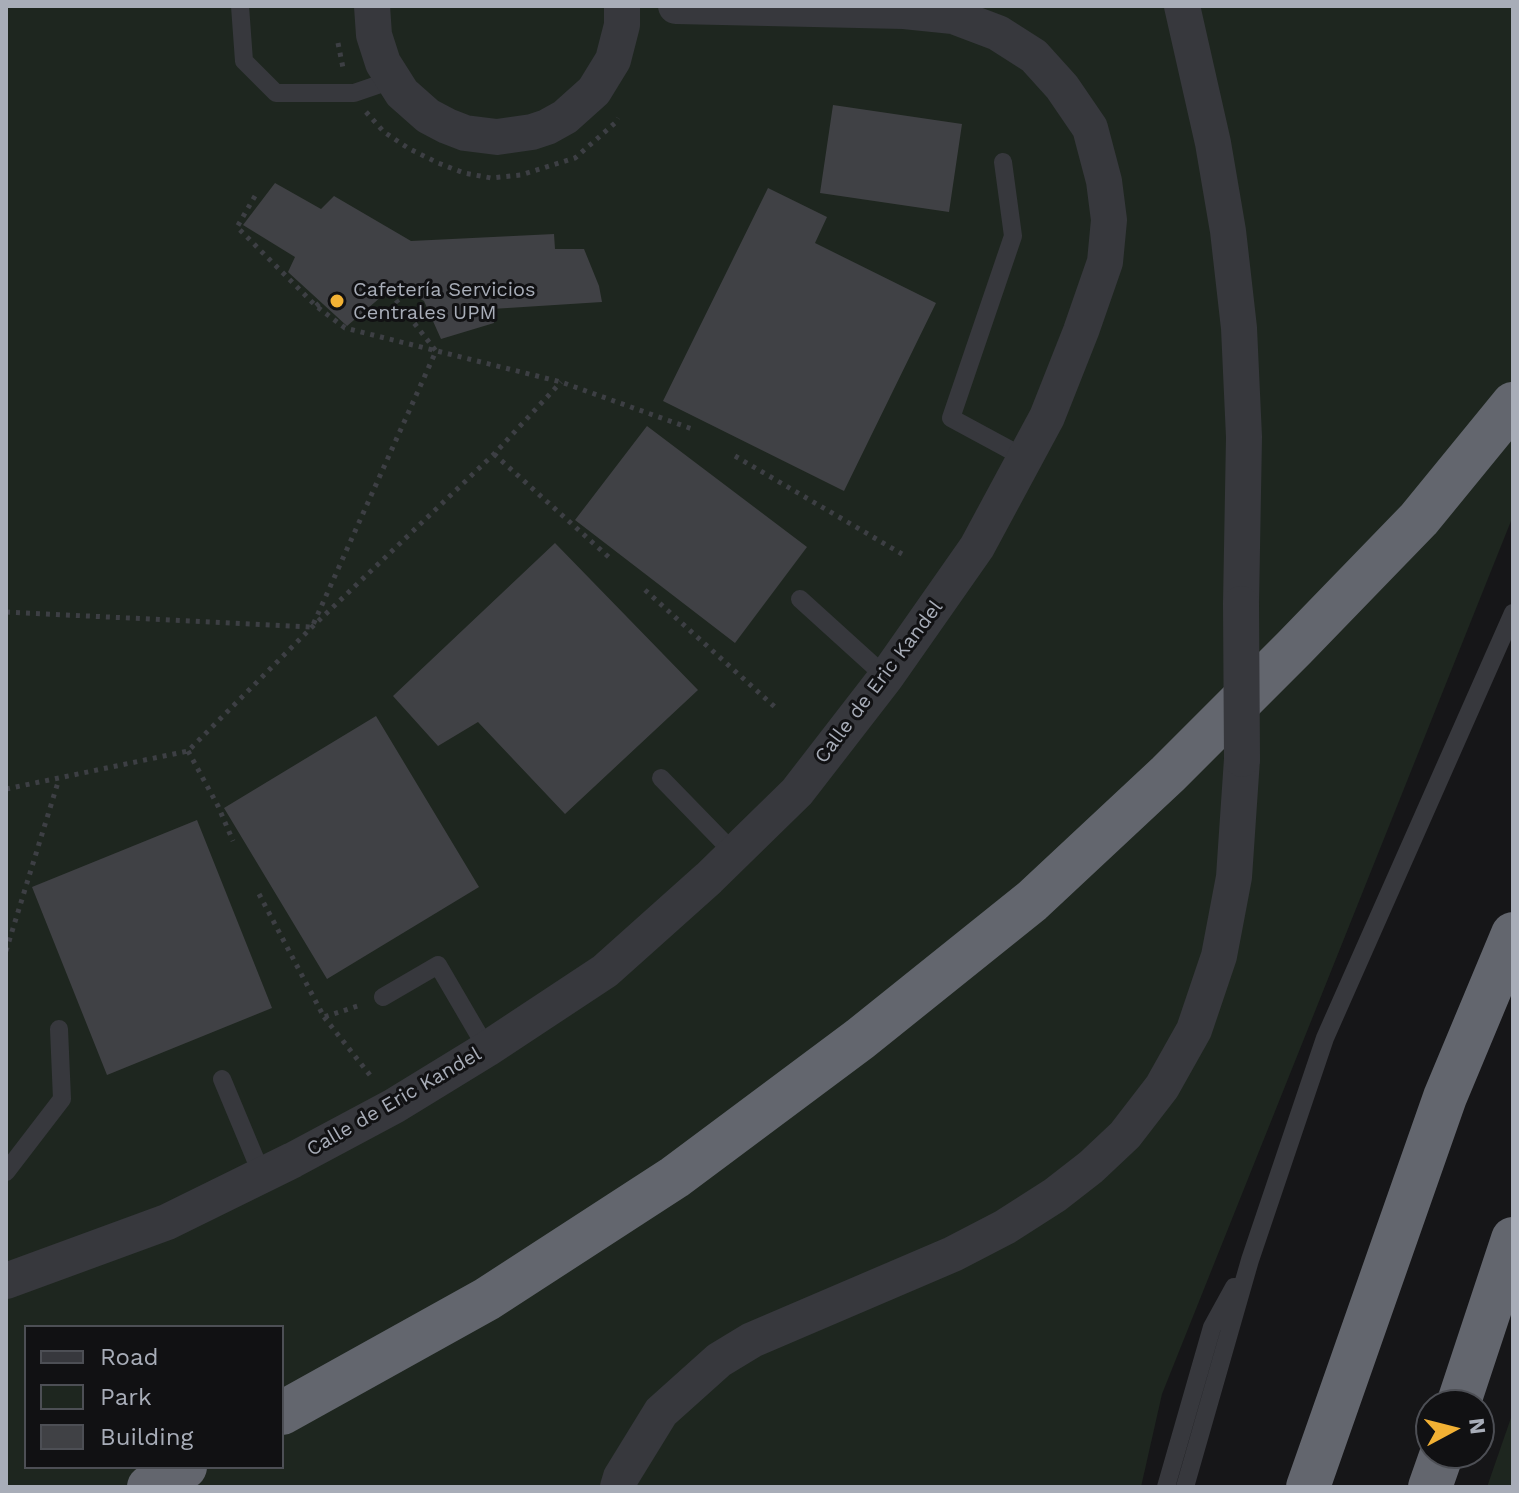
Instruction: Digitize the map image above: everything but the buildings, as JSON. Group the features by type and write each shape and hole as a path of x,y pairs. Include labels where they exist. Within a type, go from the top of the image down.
{"highway":[{"path":"284,1412 487,1299 675,1177 860,1039 1032,901 1168,774 1419,519 1513,404"},
{"path":"1308,1487 1445,1097 1513,934"},
{"path":"1463,1389 1513,1239"},
{"path":"149,1487 181,1469"}],"street":[{"path":"372,6 374,35 383,63 392,80 414,105 456,130 497,137 532,132 565,117 594,91 613,60 622,25 622,6"},
{"name":"Calle de Eric Kandel","path":"6,1281 167,1222 262,1175 394,1106 605,971 709,878 797,792 886,677 977,547 1047,417 1105,262 1109,220 1104,181 1090,128 1062,87 1034,56 998,33 953,16 904,11 676,6"},
{"path":"618,1487 661,1412 719,1360 752,1340 953,1254 1005,1227 1091,1167 1125,1135 1162,1087 1194,1030 1219,956 1234,877 1242,759 1244,437 1239,328 1228,231 1213,143 1182,6"}],"lane":[{"path":"240,6 244,61 276,93 354,93 392,80"},
{"path":"1003,162 1013,236 951,418 1025,458"},
{"path":"800,599 886,677"},
{"path":"1185,1487 1250,1260 1325,1038 1513,613"},
{"path":"661,778 734,853"},
{"path":"383,997 438,965 487,1049"},
{"path":"6,1172 62,1099 59,1029"},
{"path":"222,1079 262,1175"},
{"path":"1166,1487 1212,1327 1250,1260"}],"path":[{"path":"255,196 237,227 316,306 345,328 561,382 695,430"},
{"path":"396,300 436,351"},
{"path":"316,306 322,301"},
{"path":"312,627 436,351"},
{"path":"6,789 188,751 312,627 494,454 561,382"},
{"path":"494,454 612,560"},
{"path":"735,456 902,554"},
{"path":"645,590 776,708"},
{"path":"6,612 312,627"},
{"path":"188,751 233,841"},
{"path":"6,951 60,778"},
{"path":"259,894 324,1017 394,1106"},
{"path":"324,1017 383,997"}],"green space":[{"path":"6,6 1513,6 1513,516 1162,1394 1141,1487 6,1487"},
{"path":"1513,1412 1513,1487 1487,1487"}],"place":[{"name":"Cafetería Servicios Centrales UPM","path":"337,301"}]}
